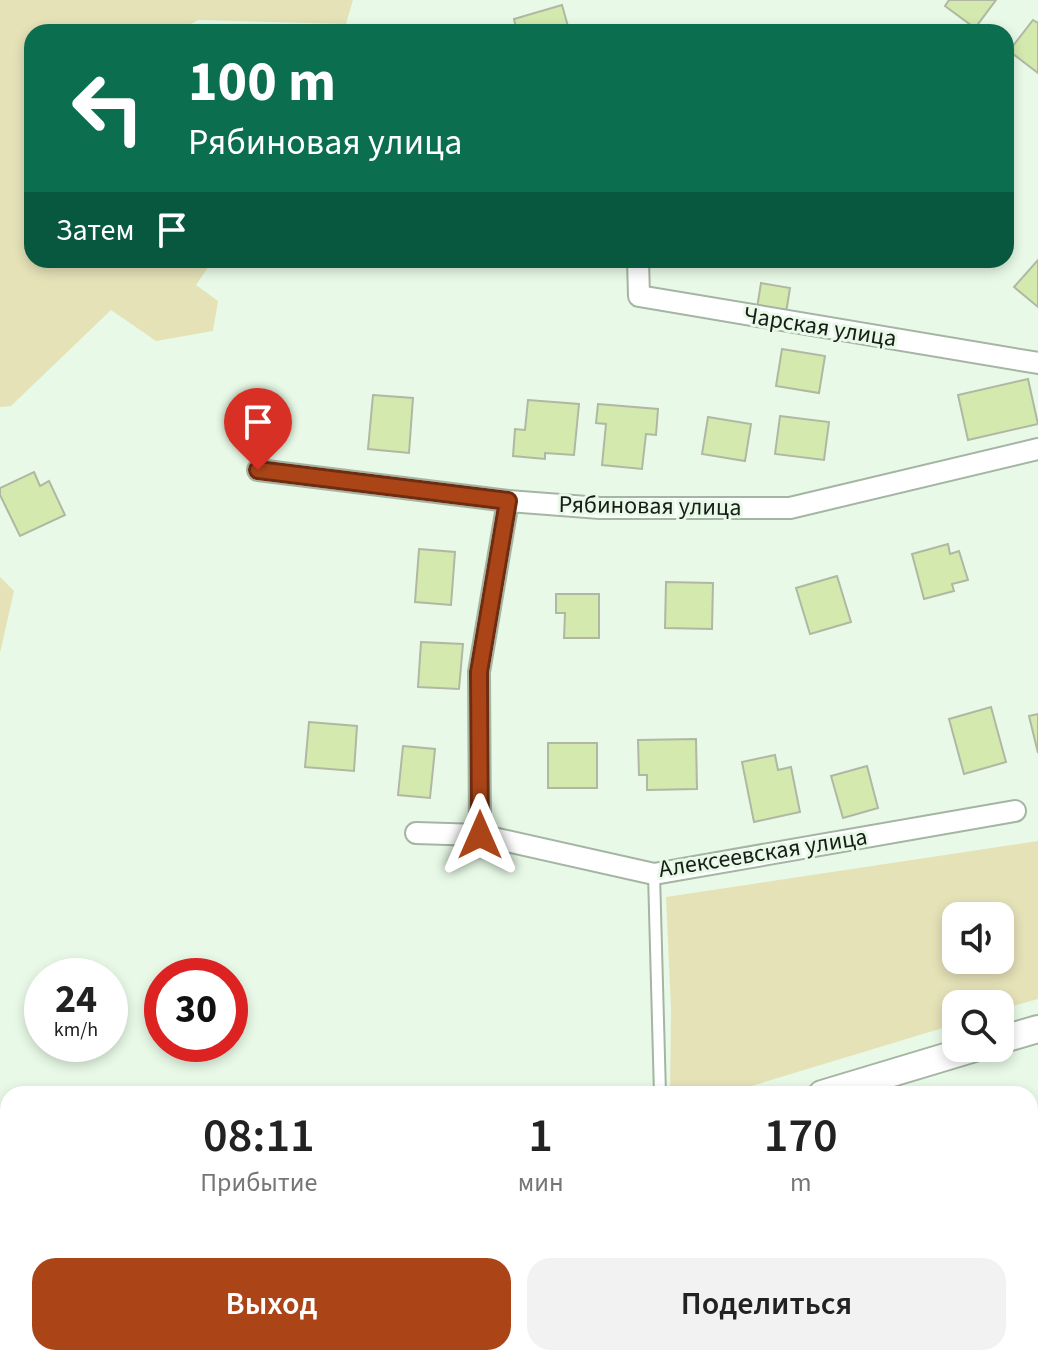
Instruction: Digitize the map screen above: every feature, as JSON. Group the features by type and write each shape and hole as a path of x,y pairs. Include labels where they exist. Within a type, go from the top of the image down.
{"main road":[{"path":"1014,1036 1038,1029"},
{"path":"849,1086 942,1058"}],"street":[{"name":"Чарская улица","path":"638,268 639,296 1038,363"},
{"name":"Рябиновая улица","path":"258,470 508,501 600,508 790,508 1038,449"},
{"path":"480,835 479,672 508,501"},
{"name":"Алексеевская улица","path":"416,833 480,835 654,874 1015,811"}],"lane":[{"path":"654,874 660,1086"}],"shaded area":[{"path":"0,0 353,0 346,24 198,20 191,24 24,24 24,268 208,268 196,285 218,301 213,331 156,341 111,310 11,406 0,407"},
{"path":"0,577 14,591 0,653"},
{"path":"1038,841 1038,999 1014,1006 1014,990 942,990 942,1028 751,1086 670,1086 671,1009 666,897"}],"building":[{"path":"949,0 996,0 978,24 970,24 945,6"},
{"path":"562,5 567,24 515,24 514,19"},
{"path":"1033,20 1038,23 1038,73 1014,55 1014,45"},
{"path":"1038,260 1038,307 1014,287"},
{"path":"761,283 790,288 786,313 757,308"},
{"path":"782,349 825,356 819,393 776,386"},
{"path":"1028,379 1038,424 968,440 958,395"},
{"path":"373,395 413,398 409,453 368,449"},
{"path":"528,400 579,404 574,455 545,453 545,459 513,456 515,429 525,430"},
{"path":"598,404 658,409 656,435 646,434 642,469 602,465 606,424 596,423"},
{"path":"780,416 829,422 824,460 775,454"},
{"path":"708,417 751,424 745,461 702,454"},
{"path":"34,472 40,486 49,481 65,515 20,536 0,495 0,488"},
{"path":"948,544 950,554 959,551 968,580 952,584 954,591 924,599 912,554"},
{"path":"419,549 455,552 451,605 415,602"},
{"path":"837,576 851,622 810,634 796,588"},
{"path":"666,582 713,583 712,629 665,628"},
{"path":"556,594 599,594 599,638 564,638 565,613 556,613"},
{"path":"421,642 463,644 459,689 418,687"},
{"path":"991,707 1006,762 964,774 949,719"},
{"path":"1038,714 1038,753 1029,716"},
{"path":"309,722 357,726 354,771 305,767"},
{"path":"696,739 697,789 647,790 647,775 639,775 638,740"},
{"path":"548,743 597,743 597,788 548,788"},
{"path":"403,746 435,749 430,798 398,795"},
{"path":"775,755 778,770 791,767 800,812 754,822 742,762"},
{"path":"867,766 878,808 843,818 831,776"}],"route":[{"path":"258,470 508,501 479,672 480,835"}]}
